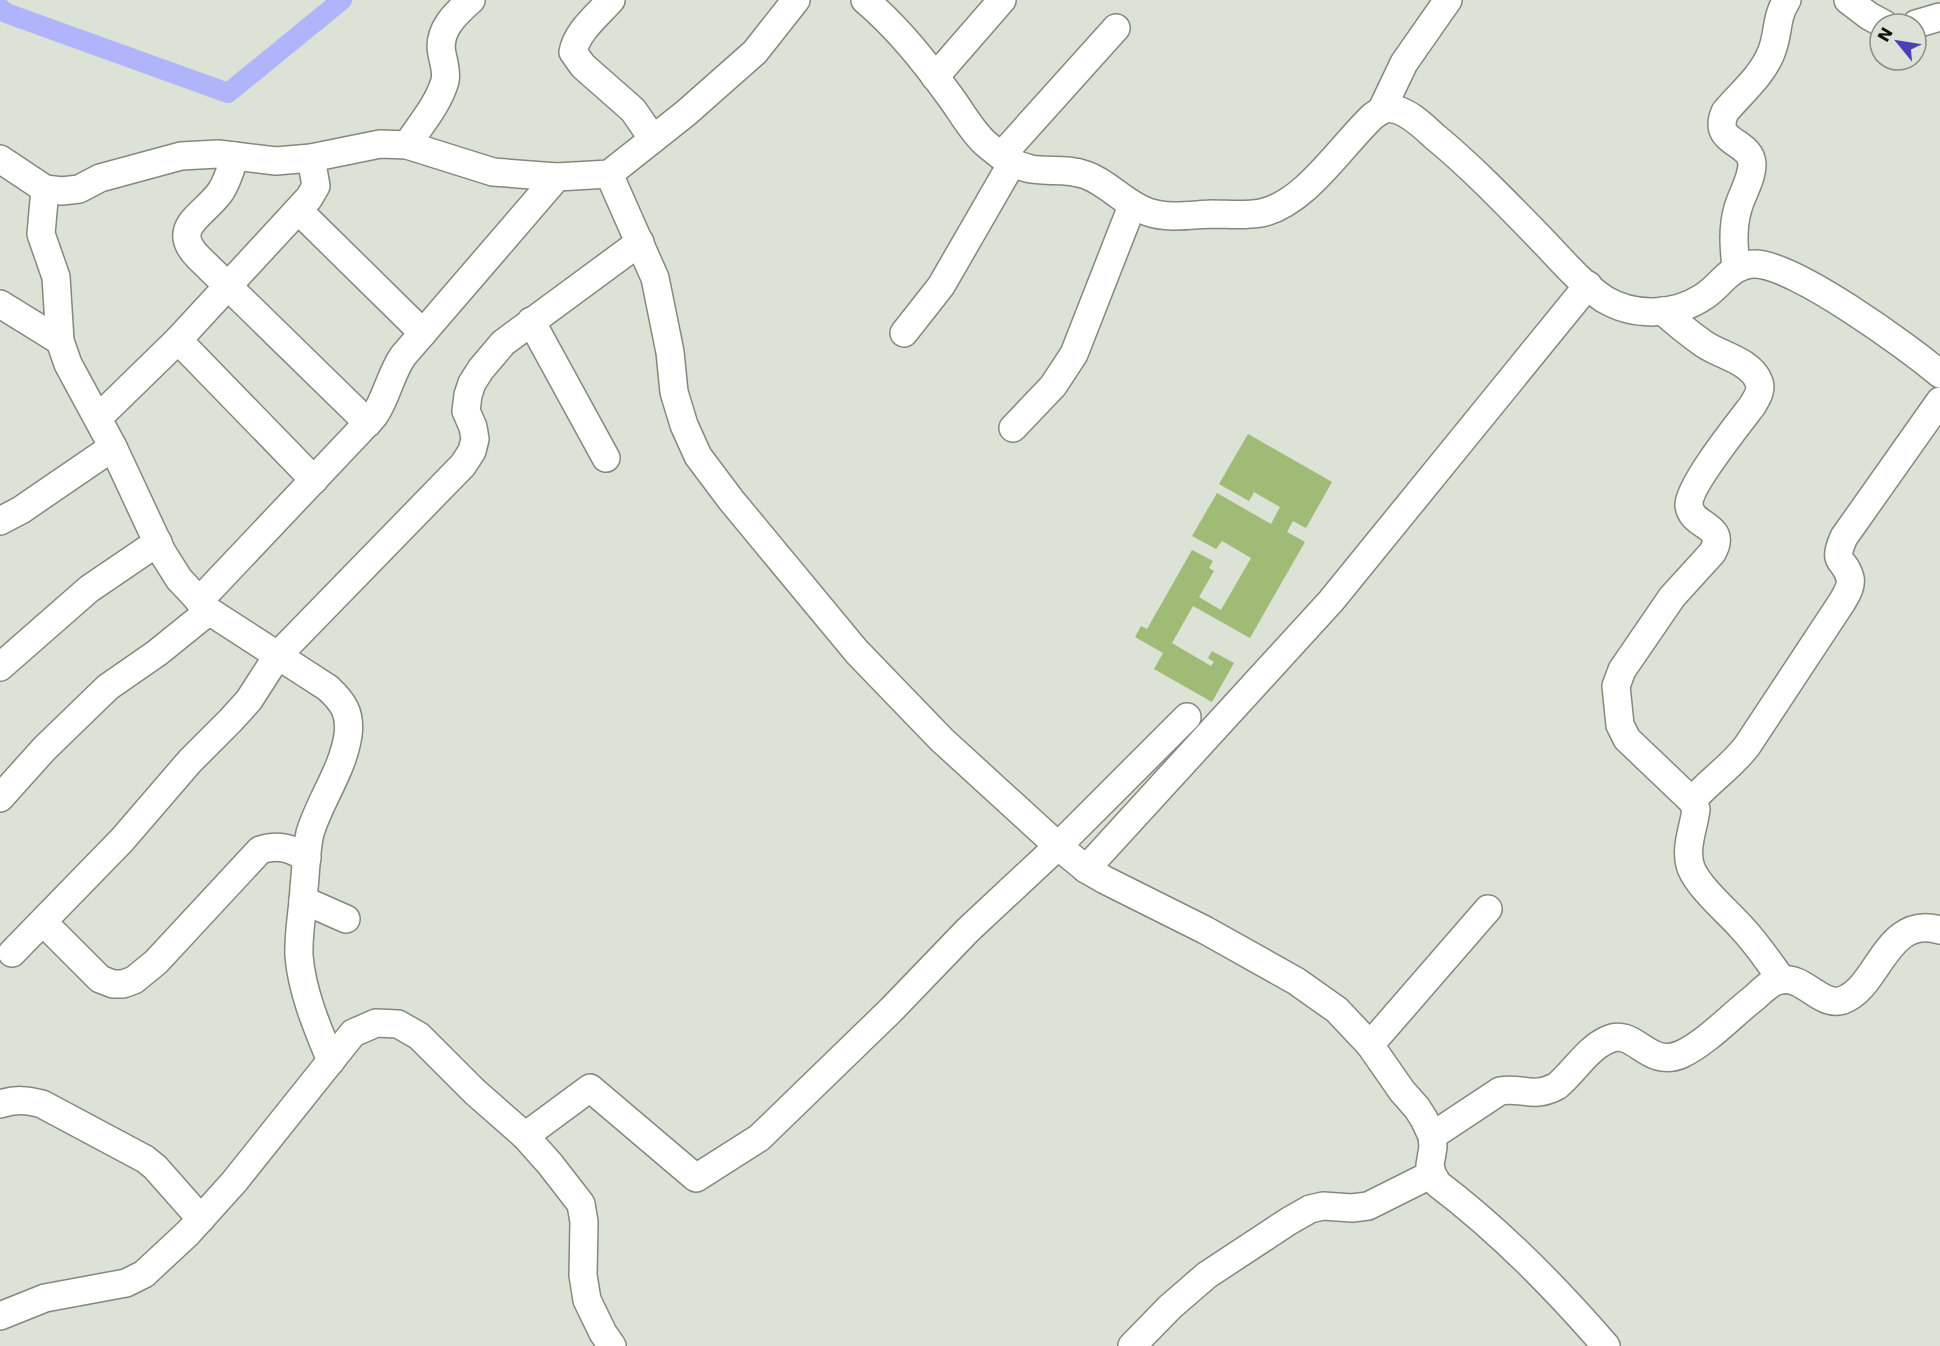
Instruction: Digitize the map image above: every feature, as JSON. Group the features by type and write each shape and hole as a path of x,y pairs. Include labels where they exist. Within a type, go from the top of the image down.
{"street":[{"path":"407,145 438,98 444,84 446,66 441,45 442,36 455,16 471,0"},
{"path":"611,0 579,36 573,52 583,66 633,110 653,139"},
{"path":"0,159 45,189 62,191 80,189 100,178 182,156 218,154 276,161 311,158 380,144 407,145 493,172 557,177 609,174 755,52 796,0"},
{"path":"866,0 888,19 982,140 1006,160 1033,170 1075,172 1087,175 1132,206 1150,213 1183,216 1246,215 1280,207 1293,198 1357,131 1382,109 1404,63 1448,0"},
{"path":"935,77 1002,0"},
{"path":"1736,268 1733,235 1737,210 1750,175 1752,162 1749,153 1729,139 1722,130 1722,120 1725,112 1768,61 1775,41 1778,16 1787,0"},
{"path":"1848,0 1868,15"},
{"path":"904,333 941,286 1006,160 1116,28"},
{"path":"1382,109 1394,108 1407,115 1441,141 1588,285 1603,298 1622,308 1643,312 1680,308 1704,297 1736,268 1757,264 1787,273 1814,287 1869,322 1940,374"},
{"path":"235,156 221,191 188,227 185,237 192,252 368,423"},
{"path":"98,418 178,340 299,211 316,186 311,158"},
{"path":"609,174 655,278 670,352 674,392 684,425 698,456 731,500 857,652 942,740 1086,869 1205,930 1296,981 1337,1010 1370,1045 1402,1091 1417,1108 1432,1136 1430,1165 1438,1184 1560,1293 1606,1346"},
{"path":"0,798 44,749 108,687 157,653 204,606 314,480 368,423 381,407 396,367 557,177"},
{"path":"45,189 41,234 56,277 60,341 68,364 113,447 178,579 204,606 328,688 342,701 348,718 348,736 337,772 319,809 310,836 300,933 299,957 306,995 331,1061"},
{"path":"1013,428 1053,386 1074,354 1132,206"},
{"path":"299,211 423,333"},
{"path":"12,953 122,840 190,761 249,700 278,655 464,465 472,451 475,439 466,411 472,382 503,343 640,242"},
{"path":"1086,869 1331,601 1588,285"},
{"path":"0,304 60,341"},
{"path":"1664,311 1704,344 1751,371 1758,378 1760,386 1758,396 1752,406 1691,494 1689,504 1692,514 1712,530 1717,537 1717,546 1672,597 1622,670 1616,686 1620,724 1627,739 1692,801 1696,808 1690,834 1691,868 1702,884 1744,930 1782,980"},
{"path":"531,321 606,458"},
{"path":"178,340 314,480"},
{"path":"1692,801 1706,785 1736,760 1747,746 1842,602 1850,585 1850,578 1838,558 1838,549 1844,537 1940,401"},
{"path":"0,521 21,510 113,447"},
{"path":"0,667 89,590 158,542"},
{"path":"525,1136 590,1088 696,1178 735,1155 759,1138 1187,717"},
{"path":"43,922 100,979 113,984 123,984 134,980 156,962 260,850 282,846 307,858"},
{"path":"303,900 346,919"},
{"path":"1370,1045 1488,909"},
{"path":"1432,1136 1500,1092 1506,1090 1536,1094 1549,1091 1557,1086 1599,1044 1615,1036 1625,1038 1654,1056 1667,1058 1681,1054 1765,988 1782,980 1796,981 1831,1000 1842,1001 1860,987 1888,950 1913,929 1925,927 1940,930"},
{"path":"4,1310 45,1298 126,1282 144,1274 201,1219 234,1182 353,1033 376,1023 398,1024 419,1036 475,1092 525,1136 581,1204 584,1222 583,1275 587,1300 612,1346"},
{"path":"0,1104 27,1100 42,1104 145,1159 201,1219"},
{"path":"1132,1346 1170,1307 1207,1275 1289,1221 1310,1209 1323,1206 1352,1208 1368,1206 1432,1174"}],"building":[{"path":"1248,434 1332,482 1306,528 1293,521 1287,532 1305,542 1250,638 1193,606 1172,643 1211,666 1214,662 1208,658 1212,651 1234,663 1212,702 1154,669 1163,653 1135,637 1141,626 1147,629 1192,550 1213,561 1209,568 1214,571 1199,597 1221,610 1251,558 1222,541 1216,549 1192,536 1217,493 1271,524 1280,507 1254,492 1249,501 1219,484"}],"waterway":[{"path":"0,8 6,13 228,93 342,0"}]}
